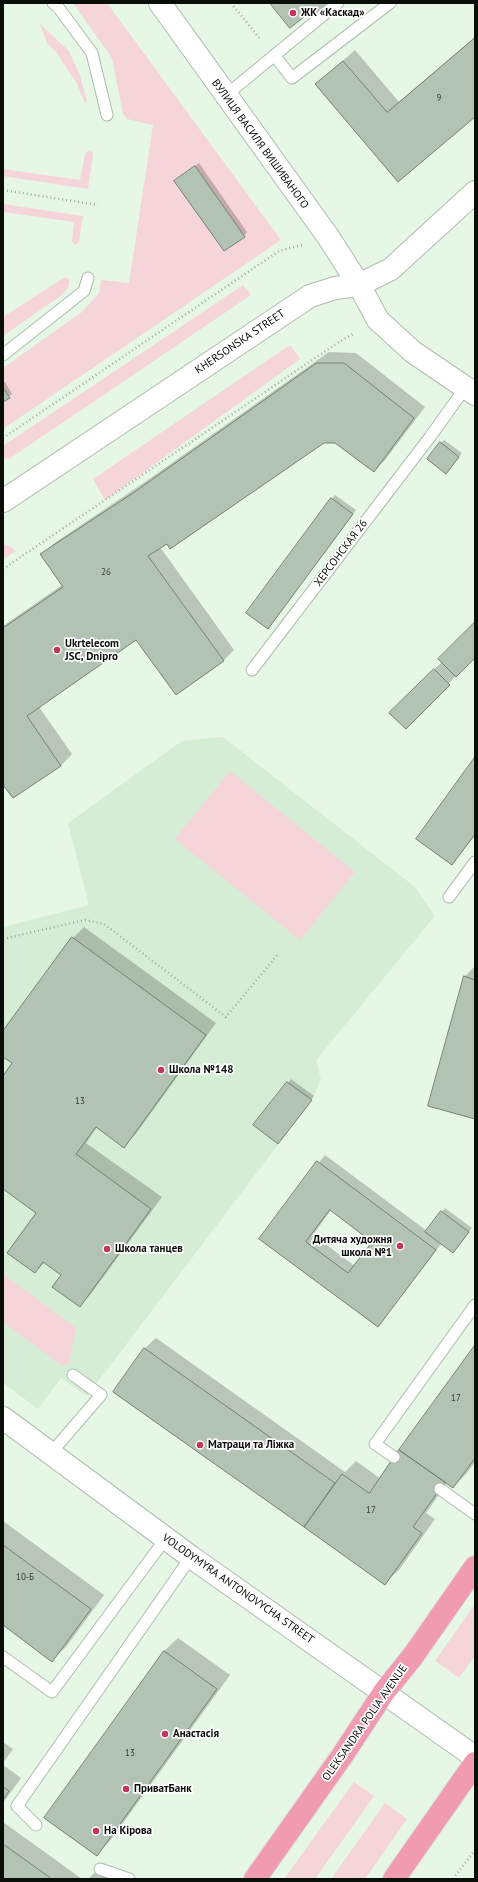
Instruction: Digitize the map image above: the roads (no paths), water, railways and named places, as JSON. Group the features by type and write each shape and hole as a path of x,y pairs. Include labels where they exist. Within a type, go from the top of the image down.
{"main road":[{"name":"OLEKSANDRA POLIA AVENUE","path":"255,1879 342,1756 384,1692 412,1656 475,1567"},
{"path":"394,1879 475,1763"}],"street":[{"name":"ВУЛИЦЯ ВАСИЛЯ ВИШИВАНОГО","path":"160,3 225,96 329,238 360,285 378,320 413,352 470,391"},
{"name":"KHERSONSKA STREET","path":"3,501 310,296 335,288 360,285 391,269 475,192"},
{"name":"VOLODYMYRA ANTONOVYCHA STREET","path":"3,1418 191,1557 475,1757"}],"lane":[{"path":"53,3 58,7 92,53 107,115"},
{"path":"225,96 338,3"},
{"path":"274,55 292,78 390,3"},
{"path":"3,355 84,291 88,278"},
{"name":"ХЕРСОНСКАЯ 26","path":"252,670 418,452 470,391"},
{"path":"449,897 475,862"},
{"path":"394,1457 375,1444 475,1305"},
{"path":"51,1453 101,1395 73,1375"},
{"path":"440,1489 475,1514"},
{"path":"3,1657 52,1692 166,1538"},
{"path":"36,1825 17,1806 191,1557"},
{"path":"100,1869 129,1879"}],"place":[{"name":"ЖК «Каскад»","path":"293,13"},
{"name":"Ukrtelecom JSC, Dnipro","path":"57,650"},
{"name":"Школа №148","path":"161,1070"},
{"name":"Дитяча художня школа №1","path":"400,1246"},
{"name":"Школа танцев","path":"107,1249"},
{"name":"Матраци та Ліжка","path":"200,1445"},
{"name":"Анастасія","path":"165,1734"},
{"name":"ПриватБанк","path":"126,1789"},
{"name":"На Кірова","path":"96,1831"}]}
